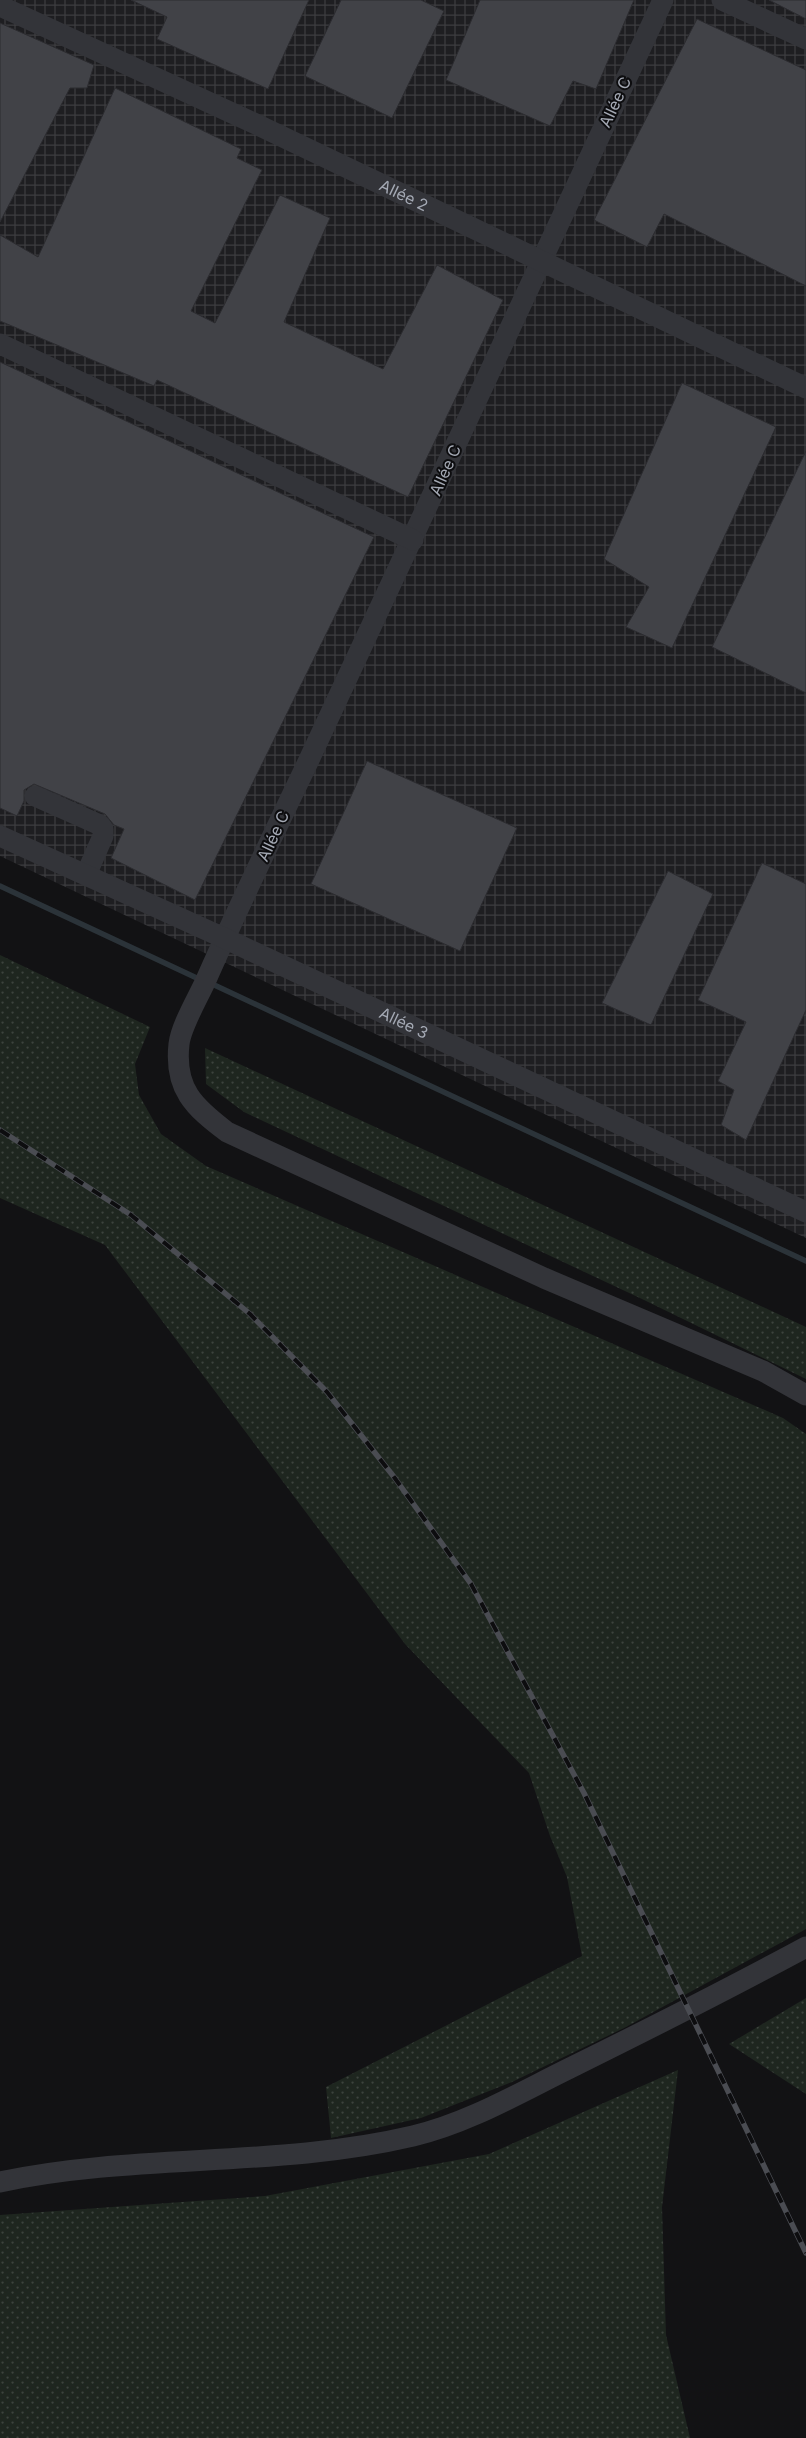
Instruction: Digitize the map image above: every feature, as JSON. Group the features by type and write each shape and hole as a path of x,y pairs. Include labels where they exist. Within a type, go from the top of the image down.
{"street":[{"name":"Allée C","path":"663,0 540,261 413,540 221,945 179,1041 179,1068 185,1093 203,1114 227,1132 544,1278 763,1371 806,1395"},
{"path":"722,0 806,40"},
{"name":"Allée 2","path":"0,6 258,126 806,388"},
{"path":"0,344 413,540"},
{"path":"36,796 100,825 103,829 103,836 86,875"},
{"name":"Allée 3","path":"0,836 86,875 221,945 806,1212"},
{"path":"0,2182 83,2169 298,2155 342,2150 415,2136 483,2112 734,1986 806,1947"}],"shaded area":[{"path":"0,0 806,0 806,1238 0,856"},
{"path":"0,955 150,1027 135,1064 139,1095 161,1134 206,1166 783,1418 806,1434 806,1929 624,2028 512,2082 421,2118 331,2138 326,2087 582,1956 567,1877 550,1836 529,1773 405,1644 105,1245 0,1198"},
{"path":"205,1048 806,1327 806,1379 642,1299 244,1112 206,1084"},
{"path":"806,1998 806,2094 729,2044"},
{"path":"678,2070 662,2207 666,2335 690,2438 0,2438 0,2215 265,2196 489,2154"}],"building":[{"path":"131,0 309,0 268,89 157,39 167,17"},
{"path":"341,0 421,0 444,11 392,118 305,76"},
{"path":"480,0 634,0 596,89 573,81 550,126 446,80"},
{"path":"769,0 806,0 806,19"},
{"path":"697,19 806,70 806,286 664,214 647,247 594,220"},
{"path":"0,23 94,65 87,88 70,88 0,222"},
{"path":"115,88 241,149 237,158 262,170 191,311 215,323 280,195 330,218 284,322 383,369 437,265 503,300 408,497 157,380 154,386 0,321 0,235 38,257"},
{"path":"0,362 374,537 195,900 111,858 124,829 114,825 105,814 34,784 24,790 24,801 17,816 0,808"},
{"path":"682,383 776,427 672,648 626,627 649,587 604,559"},
{"path":"806,451 806,693 712,647"},
{"path":"367,761 517,828 460,951 311,884"},
{"path":"762,863 806,884 806,1010 746,1140 721,1125 734,1090 718,1081 746,1022 698,1000"},
{"path":"668,871 713,894 651,1025 602,1003"}],"waterway":[{"path":"0,886 201,980"},
{"path":"210,983 806,1261"}],"railway":[{"path":"0,1130 131,1215 250,1314 327,1392 394,1477 471,1584 584,1793 806,2253"}]}
